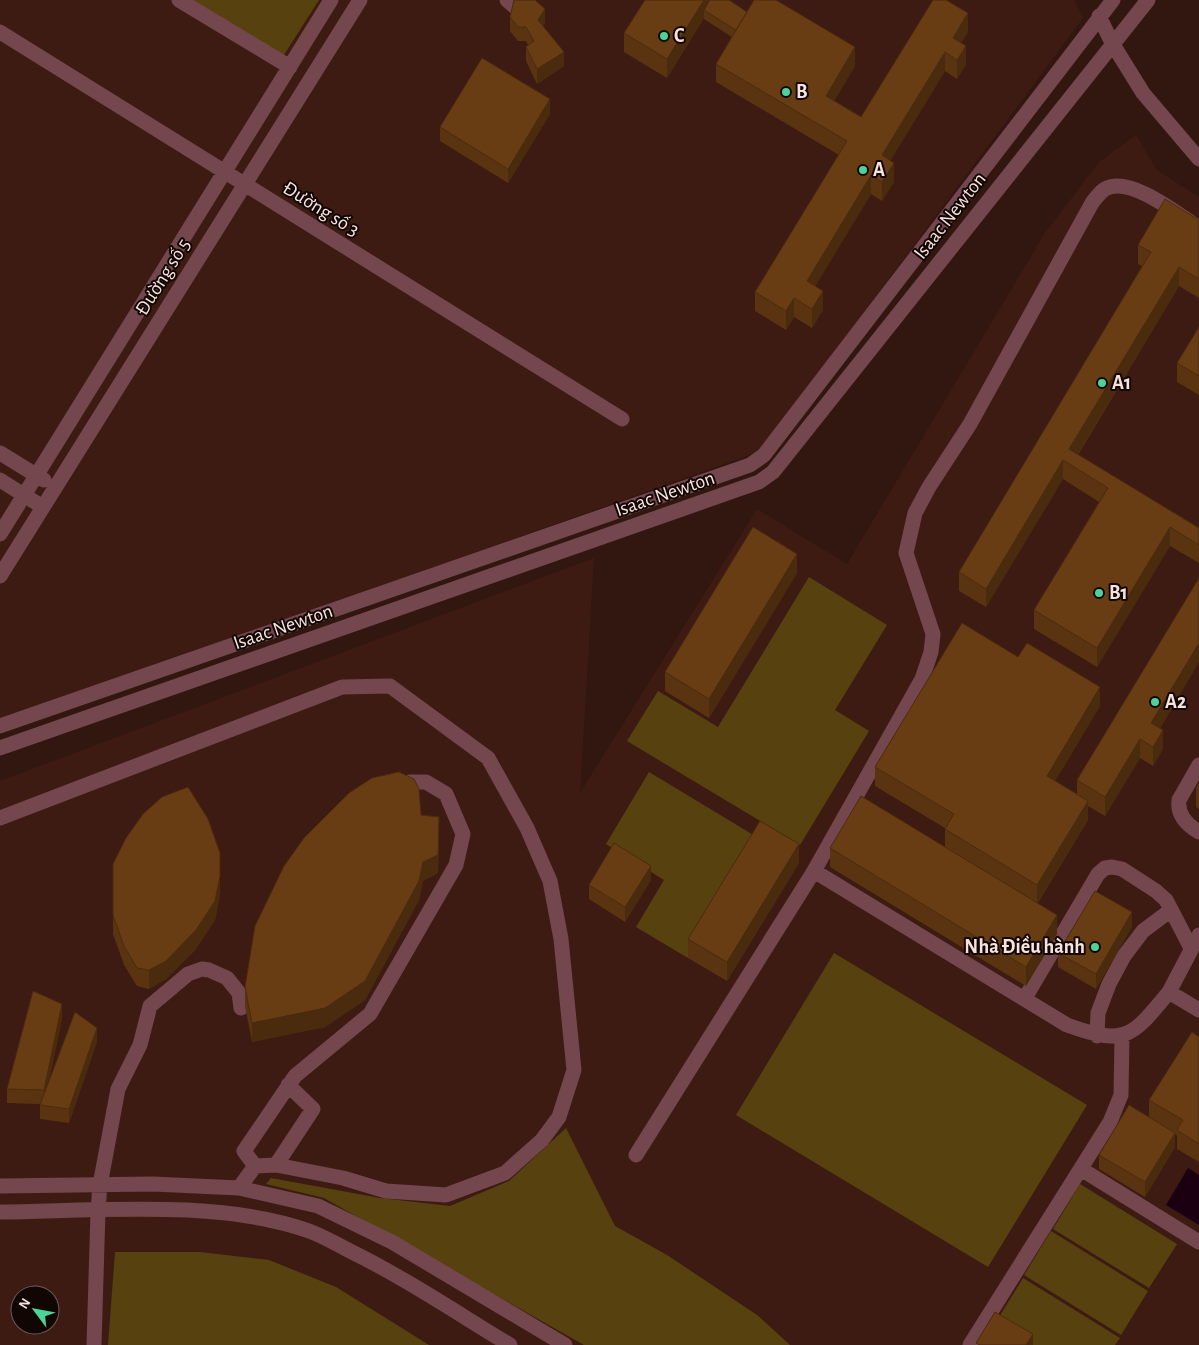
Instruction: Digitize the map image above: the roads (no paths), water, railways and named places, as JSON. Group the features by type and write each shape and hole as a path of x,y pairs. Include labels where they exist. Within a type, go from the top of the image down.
{"street":[{"path":"179,0 290,67"},
{"name":"Đường số 5","path":"0,534 331,0"},
{"name":"Đường số 5","path":"0,576 360,0"},
{"name":"Isaac Newton","path":"0,726 750,465 764,455 1113,0"},
{"name":"Isaac Newton","path":"0,748 759,482 773,472 1148,0"},
{"path":"1099,16 1112,43 1143,93 1199,159"},
{"name":"Đường số 3","path":"0,32 622,420"},
{"path":"636,1155 814,871 922,679 931,652 934,634 906,553 915,513 929,487 970,424 1092,203 1105,189 1119,185 1135,189 1158,200 1199,228"},
{"path":"0,453 56,487"},
{"path":"0,480 43,507"},
{"path":"0,818 342,687 390,686 488,758 527,828 550,881 561,939 574,1070 559,1117 542,1140 505,1173 446,1195 386,1191 343,1178 276,1165 255,1166"},
{"path":"1199,765 1179,800 1178,810 1186,822 1199,832"},
{"path":"255,1166 244,1151 294,1076 370,1014 456,865 463,834 446,794 426,782 410,782 380,790"},
{"path":"1025,998 1098,874 1105,868 1122,869 1156,891 1166,900 1191,948"},
{"path":"814,871 1067,1025 1097,1036 1122,1035 1144,1022 1169,992 1199,935"},
{"path":"1097,1036 1098,1013 1109,984 1124,956 1143,931 1171,910"},
{"path":"94,1345 100,1185 118,1089 140,1045 150,1006 188,974 202,969 209,970 226,978 239,993 241,1008"},
{"path":"1169,992 1199,1010"},
{"path":"970,1345 1110,1122 1121,1095 1122,1035"},
{"path":"276,1165 313,1109 288,1085"},
{"path":"239,1188 255,1166"},
{"path":"1081,1169 1199,1242"},
{"path":"0,1186 153,1184 239,1188 318,1206 392,1242 565,1345"},
{"path":"0,1212 152,1210 212,1213 257,1218 309,1231 379,1266 510,1345"}],"place":[{"name":"C","path":"664,36"},
{"name":"B","path":"786,92"},
{"name":"A","path":"863,170"},
{"name":"A1","path":"1102,383"},
{"name":"B1","path":"1099,593"},
{"name":"A2","path":"1155,702"},
{"name":"Nhà Điều hành","path":"1095,947"}]}
